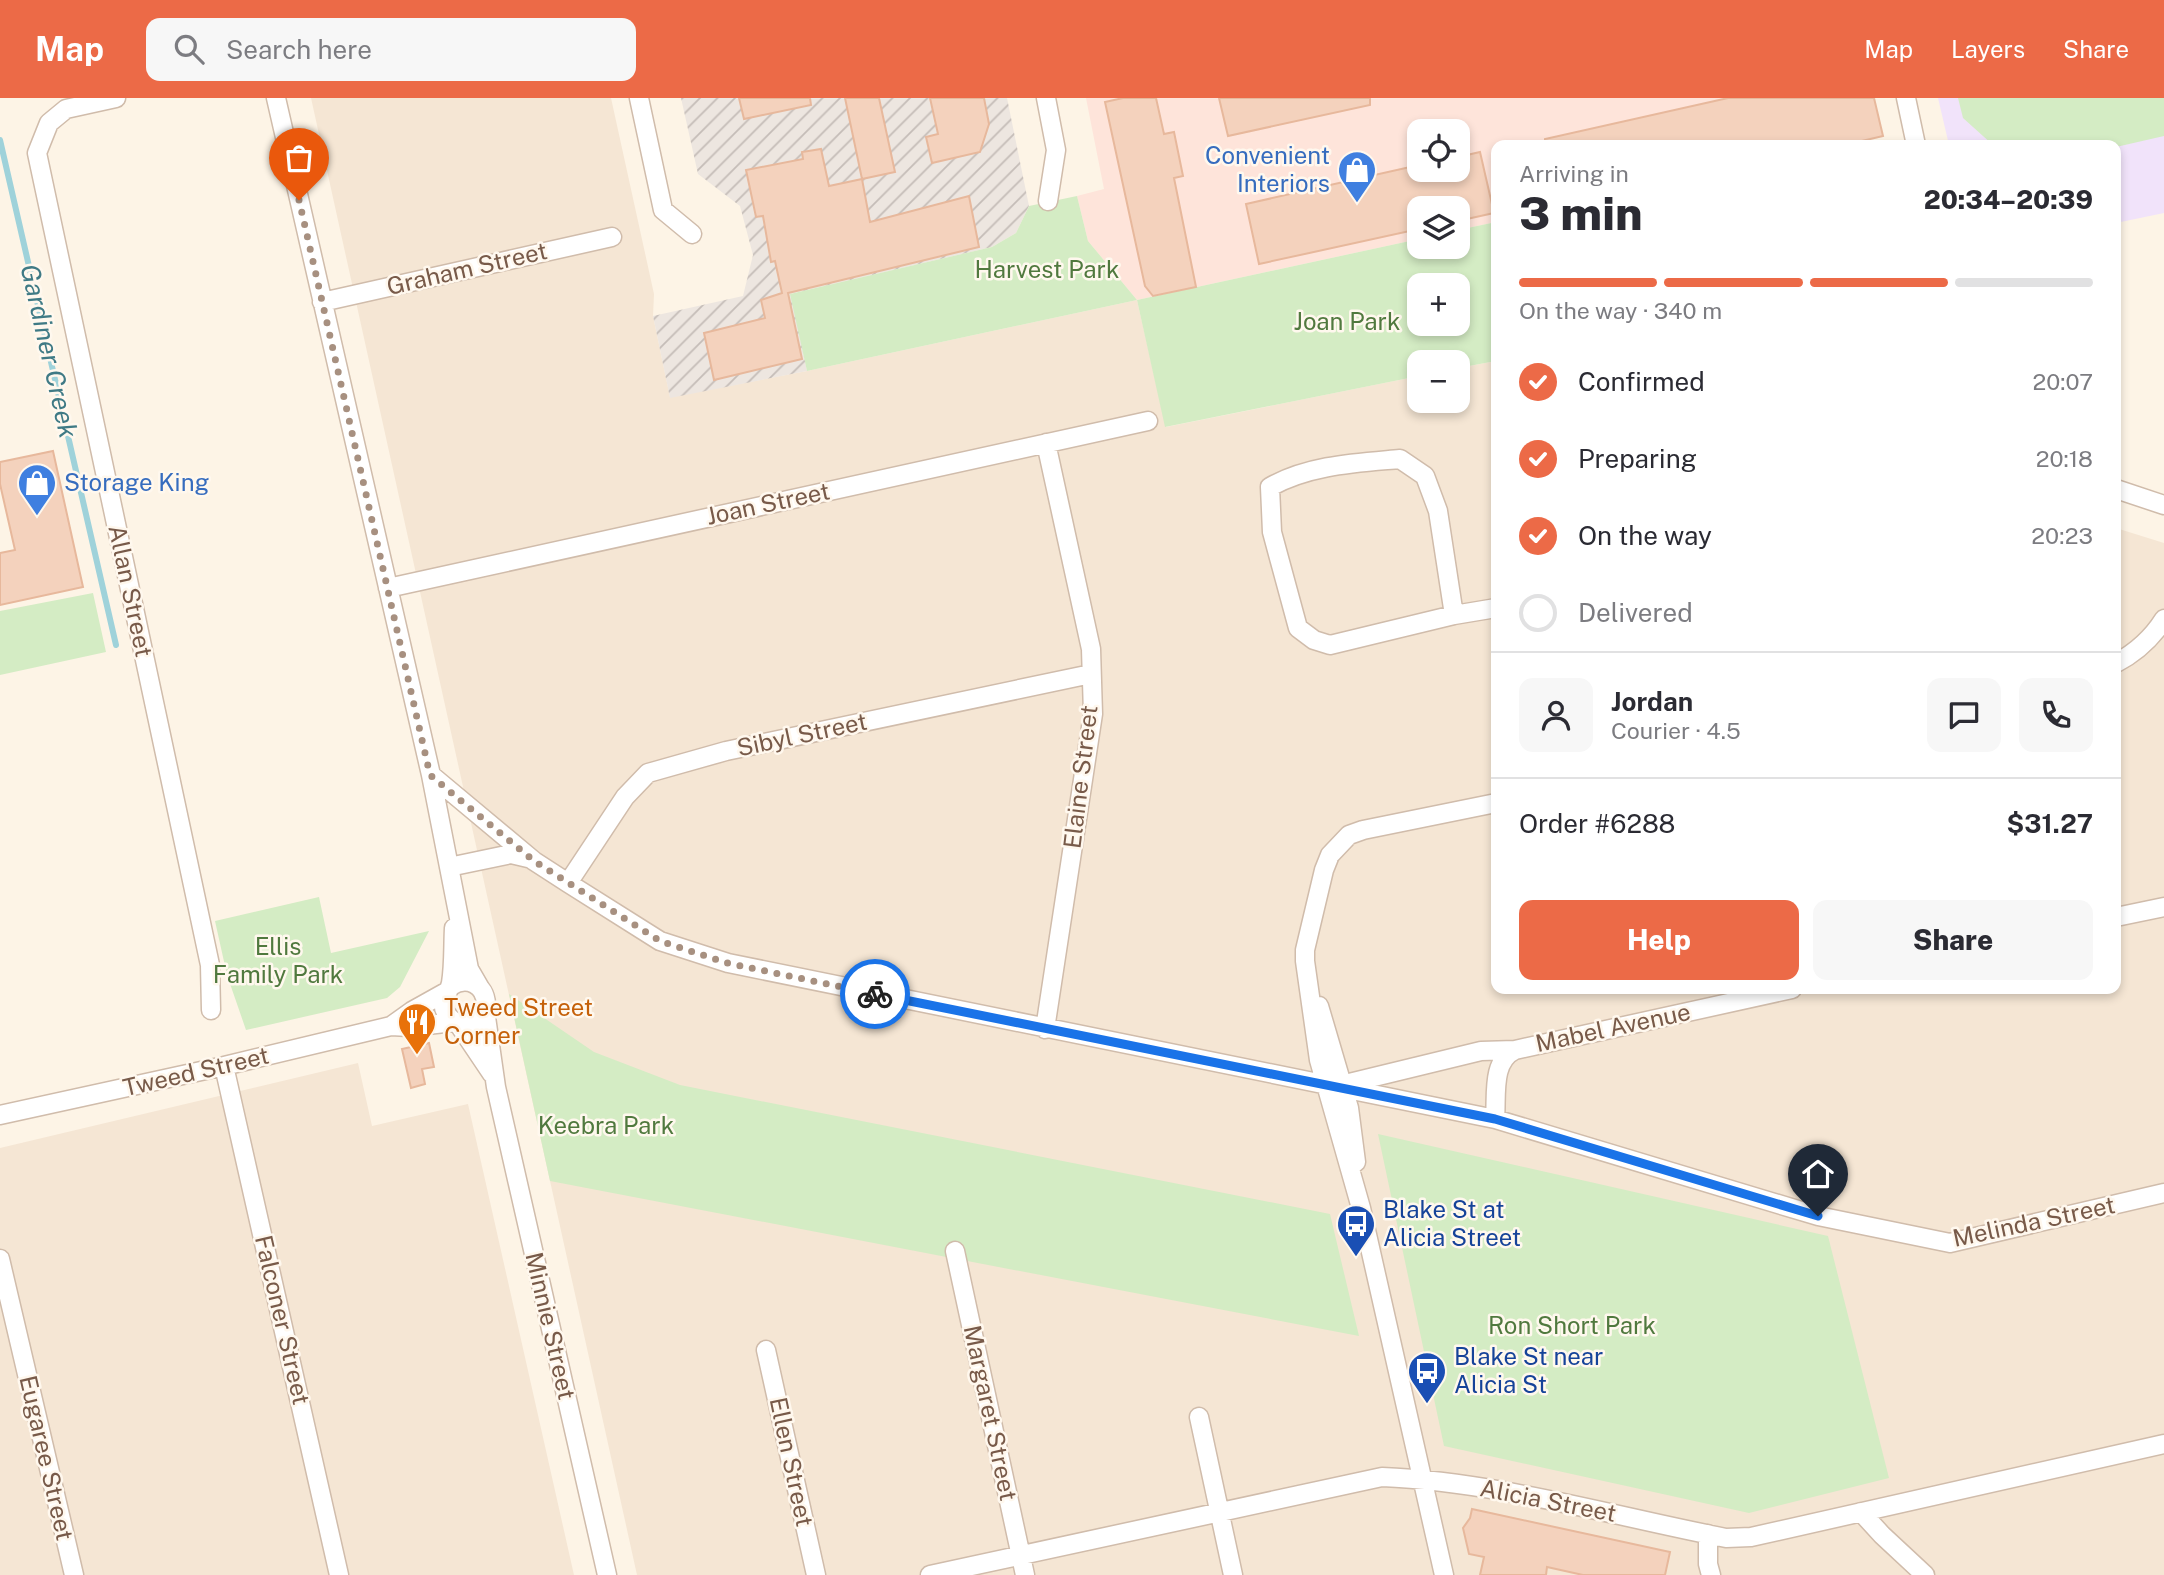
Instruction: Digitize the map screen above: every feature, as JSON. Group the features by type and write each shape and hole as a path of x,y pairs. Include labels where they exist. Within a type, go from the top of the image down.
{"street":[{"name":"Allan Street","path":"116,98 66,109 49,123 37,153 209,965 211,1010"},
{"path":"276,98 430,775 449,867 456,903 469,971 486,998 483,1015 474,1022 462,1024 456,1022 444,1008 449,989 456,903"},
{"path":"639,98 663,210 692,234"},
{"path":"1046,98 1056,150 1048,201"},
{"path":"1906,98 1915,140"},
{"name":"Graham Street","path":"322,302 612,237"},
{"name":"Joan Street","path":"388,588 1148,421"},
{"name":"Elaine Street","path":"1045,1029 1093,713 1091,649 1046,443"},
{"path":"1454,615 1438,511 1425,475 1400,459 1331,466 1283,479 1270,487 1272,532 1298,628 1314,640 1331,645 1454,615 1491,609"},
{"path":"2121,491 2164,505"},
{"path":"2121,660 2136,651 2164,619"},
{"name":"Sibyl Street","path":"568,883 625,797 648,774 726,751 1091,674"},
{"name":"Melinda Street","path":"430,775 534,861 568,883 660,941 727,963 1495,1119 1818,1216 1950,1242 2164,1193"},
{"path":"1444,1575 1361,1208 1351,1121 1317,1046 1305,950 1324,870 1330,855 1349,835 1491,804"},
{"name":"Melinda Street","path":"449,867 511,854 534,861"},
{"path":"2121,917 2164,907"},
{"path":"449,989 464,981 472,982 480,988"},
{"name":"Tweed Street","path":"391,1026 449,989"},
{"name":"Mabel Avenue","path":"1337,1086 1481,1051 1515,1050 1769,994"},
{"name":"Minnie Street","path":"485,1010 494,1077 607,1575"},
{"name":"Tweed Street","path":"0,1115 391,1026 409,1027 456,1022"},
{"name":"Minnie Street","path":"456,1022 494,1077"},
{"name":"Mabel Avenue","path":"1495,1119 1499,1065 1507,1054 1515,1050"},
{"name":"Falconer Street","path":"224,1066 339,1575"},
{"name":"Margaret Street","path":"955,1251 1026,1575"},
{"name":"Eugaree Street","path":"0,1259 74,1575"},
{"name":"Ellen Street","path":"766,1350 816,1575"},
{"path":"1199,1417 1233,1575"},
{"name":"Alicia Street","path":"930,1575 1382,1477 1423,1479 1487,1488 1726,1538 1751,1537 2164,1444"},
{"path":"1861,1511 1882,1535 1925,1575"},
{"path":"1708,1534 1708,1564 1711,1575"}],"shaded area":[{"path":"311,98 611,98 654,294 653,316 670,397 807,371 1137,300 1166,427 1407,378 1407,413 1470,413 1470,366 1491,362 1491,994 2121,994 2121,530 2164,543 2164,1575 637,1575"},
{"path":"681,98 1007,98 1029,206 1016,233 992,247 791,294 807,371 670,398 653,316 743,296 753,255 740,206 698,174"},
{"path":"1086,98 1874,98 1883,136 1866,140 1491,140 1491,223 1470,227 1470,196 1407,196 1407,242 1137,300 1088,241 1077,196 1104,189"},
{"path":"1938,98 2164,98 2164,213 2121,222 2121,140 1948,140"},
{"path":"358,1063 372,1126 468,1104 574,1575 0,1575 0,1148"}],"green space":[{"path":"1958,98 2164,98 2164,136 2121,146 2121,140 1987,140 1963,118"},
{"name":"Harvest Park","path":"1077,196 1088,241 1137,300 807,371 790,294 992,247 1016,233 1029,206"},
{"name":"Joan Park","path":"1491,223 1491,362 1470,366 1470,350 1407,350 1407,378 1165,427 1137,300 1407,242 1407,259 1470,259 1470,227"},
{"path":"93,593 106,652 0,675 0,611"},
{"name":"Ellis Family Park","path":"319,897 331,953 429,931 400,987 387,998 246,1030 227,975 215,921"},
{"name":"Keebra Park","path":"509,994 594,1052 680,1085 1330,1214 1359,1336 550,1181"},
{"name":"Ron Short Park","path":"1378,1134 1828,1236 1889,1478 1749,1513 1444,1446"}],"building":[{"path":"739,98 810,98 811,105 744,119"},
{"path":"845,98 879,98 895,172 862,179"},
{"path":"930,98 984,98 989,124 980,152 932,163 926,137 938,134"},
{"path":"1123,98 1156,98 1164,134 1174,132 1183,176 1174,178 1196,287 1153,296 1145,286 1105,102"},
{"path":"1219,98 1370,98 1370,105 1228,136"},
{"path":"1728,98 1874,98 1883,136 1866,140 1545,139"},
{"path":"821,149 829,186 862,179 870,222 969,196 979,247 788,293 802,359 714,380 704,333 765,318 761,300 782,293 775,261 771,262 763,216 756,217 746,170 803,159 802,152"},
{"path":"1480,152 1491,200 1491,214 1470,218 1470,196 1407,196 1407,232 1259,264 1246,204 1407,168 1407,182 1470,182 1470,154"},
{"name":"Storage King","path":"53,451 83,587 0,605 0,553 15,550 0,484 0,462"},
{"path":"429,1043 434,1067 422,1069 425,1084 411,1088 402,1049"},
{"path":"1472,1509 1670,1552 1665,1575 1583,1575 1547,1567 1546,1575 1480,1575 1484,1557 1469,1554 1463,1528"}],"waterway":[{"name":"Gardiner Creek","path":"0,140 116,645"}],"way so far":[{"path":"299,200 430,775 534,861 660,941 727,963 875,994"}],"place":[{"name":"Convenient Interiors","path":"1357,204"},
{"name":"Storage King","path":"37,517"},
{"name":"Tweed Street Corner","path":"417,1056"},
{"name":"Blake St at Alicia Street","path":"1356,1258"},
{"name":"Blake St near Alicia St","path":"1427,1405"}],"route":[{"path":"875,994 1495,1119 1818,1216"}]}
